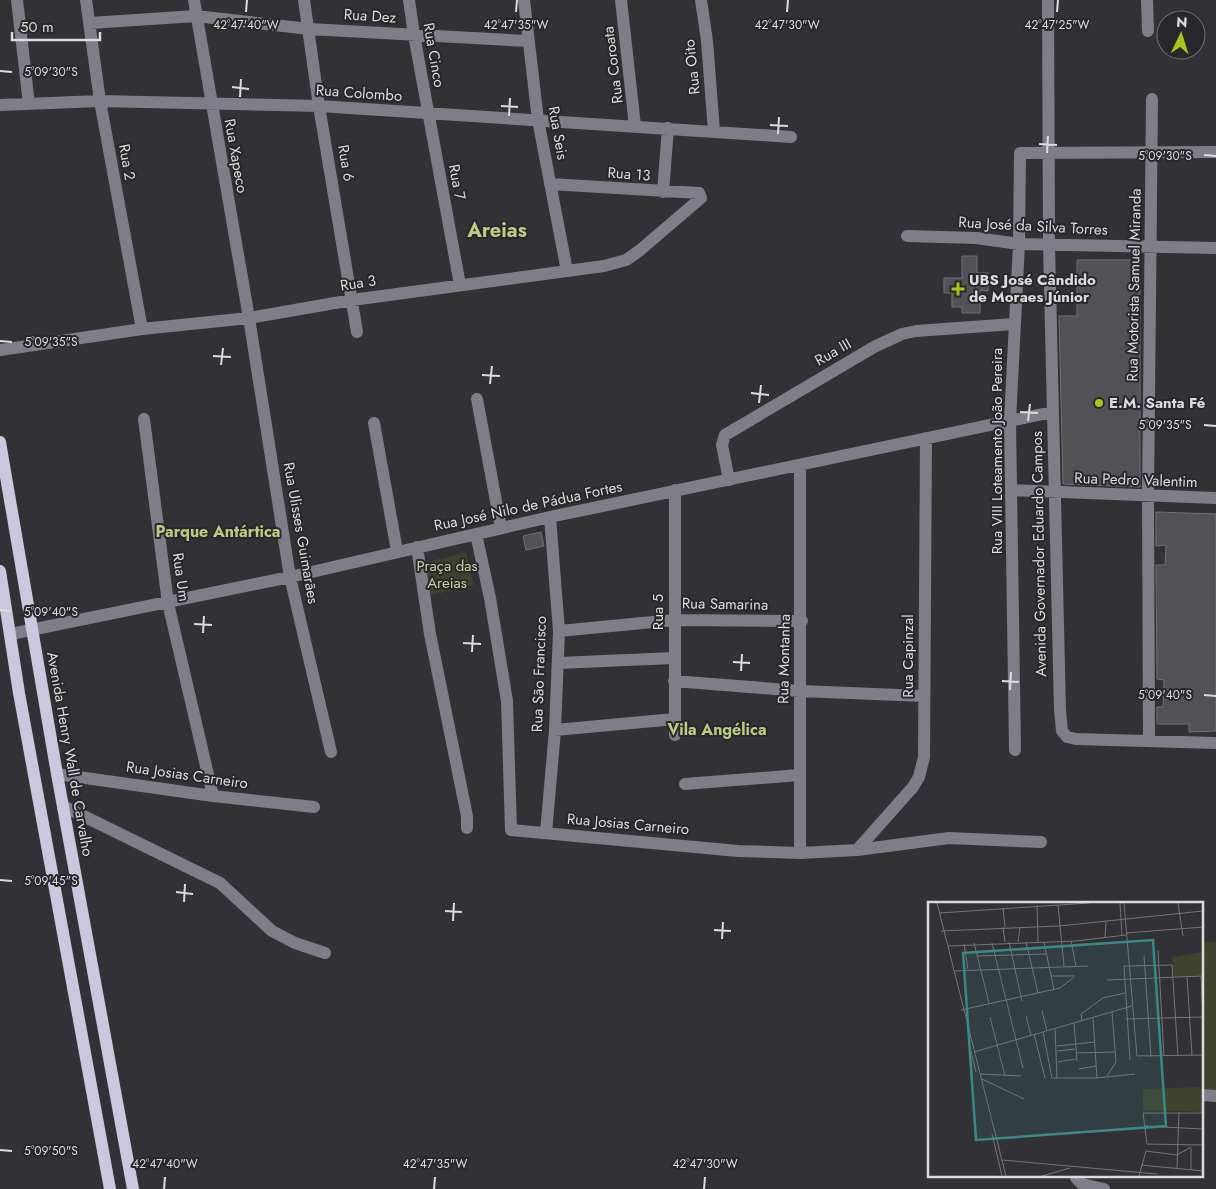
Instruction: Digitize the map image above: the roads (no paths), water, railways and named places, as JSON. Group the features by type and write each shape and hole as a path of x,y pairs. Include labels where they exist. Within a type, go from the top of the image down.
{"main road":[{"name":"Avenida Henry Wall de Carvalho","path":"0,442 57,774 133,1189"},
{"path":"0,570 19,693 110,1189"},
{"path":"61,917 83,915"},
{"path":"100,1134 122,1131"}],"street":[{"path":"17,0 29,104"},
{"name":"Rua 2","path":"86,0 100,101 142,329"},
{"name":"Rua Xapeco","path":"194,0 210,102 249,318"},
{"name":"Rua 6","path":"304,0 319,106 358,332"},
{"name":"Rua Cinco","path":"410,0 414,35 428,114"},
{"name":"Rua Seis","path":"524,0 538,120 567,271"},
{"name":"Rua Coroata","path":"621,0 635,126"},
{"name":"Rua Oito","path":"700,0 708,50 714,131"},
{"name":"Avenida Governador Eduardo Campos","path":"1048,0 1052,412 1062,731 1067,738 1148,741"},
{"path":"1148,0 1148,31"},
{"name":"Rua Dez","path":"90,23 196,16 309,29 528,41"},
{"name":"Rua Motorista Samuel Miranda","path":"1148,741 1148,496 1152,99"},
{"name":"Rua Colombo","path":"0,105 100,101 210,102 319,106 791,137"},
{"name":"Rua 7","path":"428,114 460,285"},
{"path":"664,192 668,128"},
{"path":"1048,152 1216,152"},
{"name":"Rua VIII Loteamento João Pereira","path":"1015,750 1010,421 1019,244 1020,153 1048,152"},
{"name":"Rua 13","path":"550,184 699,193 700,199"},
{"name":"Rua 3","path":"0,350 142,329 249,318 352,300 604,266 626,260 700,199"},
{"name":"Rua José da Silva Torres","path":"907,236 976,238 1019,244 1216,248"},
{"name":"Rua Ulisses Guimarães","path":"249,318 290,576 331,752"},
{"name":"Rua III","path":"729,480 722,445 725,435 874,347 902,334 916,331 1014,324"},
{"path":"477,399 501,528"},
{"name":"Rua José Nilo de Pádua Fortes","path":"11,634 168,603 550,517 1052,412"},
{"name":"Rua Um","path":"144,419 168,603 213,796"},
{"path":"374,423 397,551"},
{"name":"Rua Capinzal","path":"857,850 913,786 919,777 924,757 926,438"},
{"name":"Rua Montanha","path":"800,465 802,621 798,775 800,853"},
{"name":"Rua 5","path":"675,490 675,735"},
{"name":"Rua Pedro Valentim","path":"1011,490 1054,494 1216,498"},
{"name":"Rua São Francisco","path":"546,833 555,730 559,631 550,517"},
{"name":"Rua Josias Carneiro","path":"476,534 490,598 507,701 511,830 738,851 800,853 857,850 950,838 1041,842"},
{"path":"417,547 430,634 467,816 467,828"},
{"name":"Rua Samarina","path":"559,631 674,620 802,621"},
{"path":"558,663 674,658"},
{"path":"674,682 800,691 924,696"},
{"path":"555,730 675,719"},
{"path":"1148,741 1216,743"},
{"name":"Rua Josias Carneiro","path":"57,774 213,796 314,807"},
{"path":"685,784 798,775"},
{"path":"63,806 220,883 259,921 276,934 295,944 325,953"},
{"path":"1076,1181 1104,1189"}],"place":[{"name":"UBS José Cândido de Moraes Júnior","path":"958,289"},
{"name":"E.M. Santa Fé","path":"1099,403"}],"district":[{"name":"Areias","path":"497,230"},
{"name":"Parque Antártica","path":"218,531"},
{"name":"Vila Angélica","path":"717,729"}],"park label":[{"name":"Praça das Areias","path":"447,574"}]}
